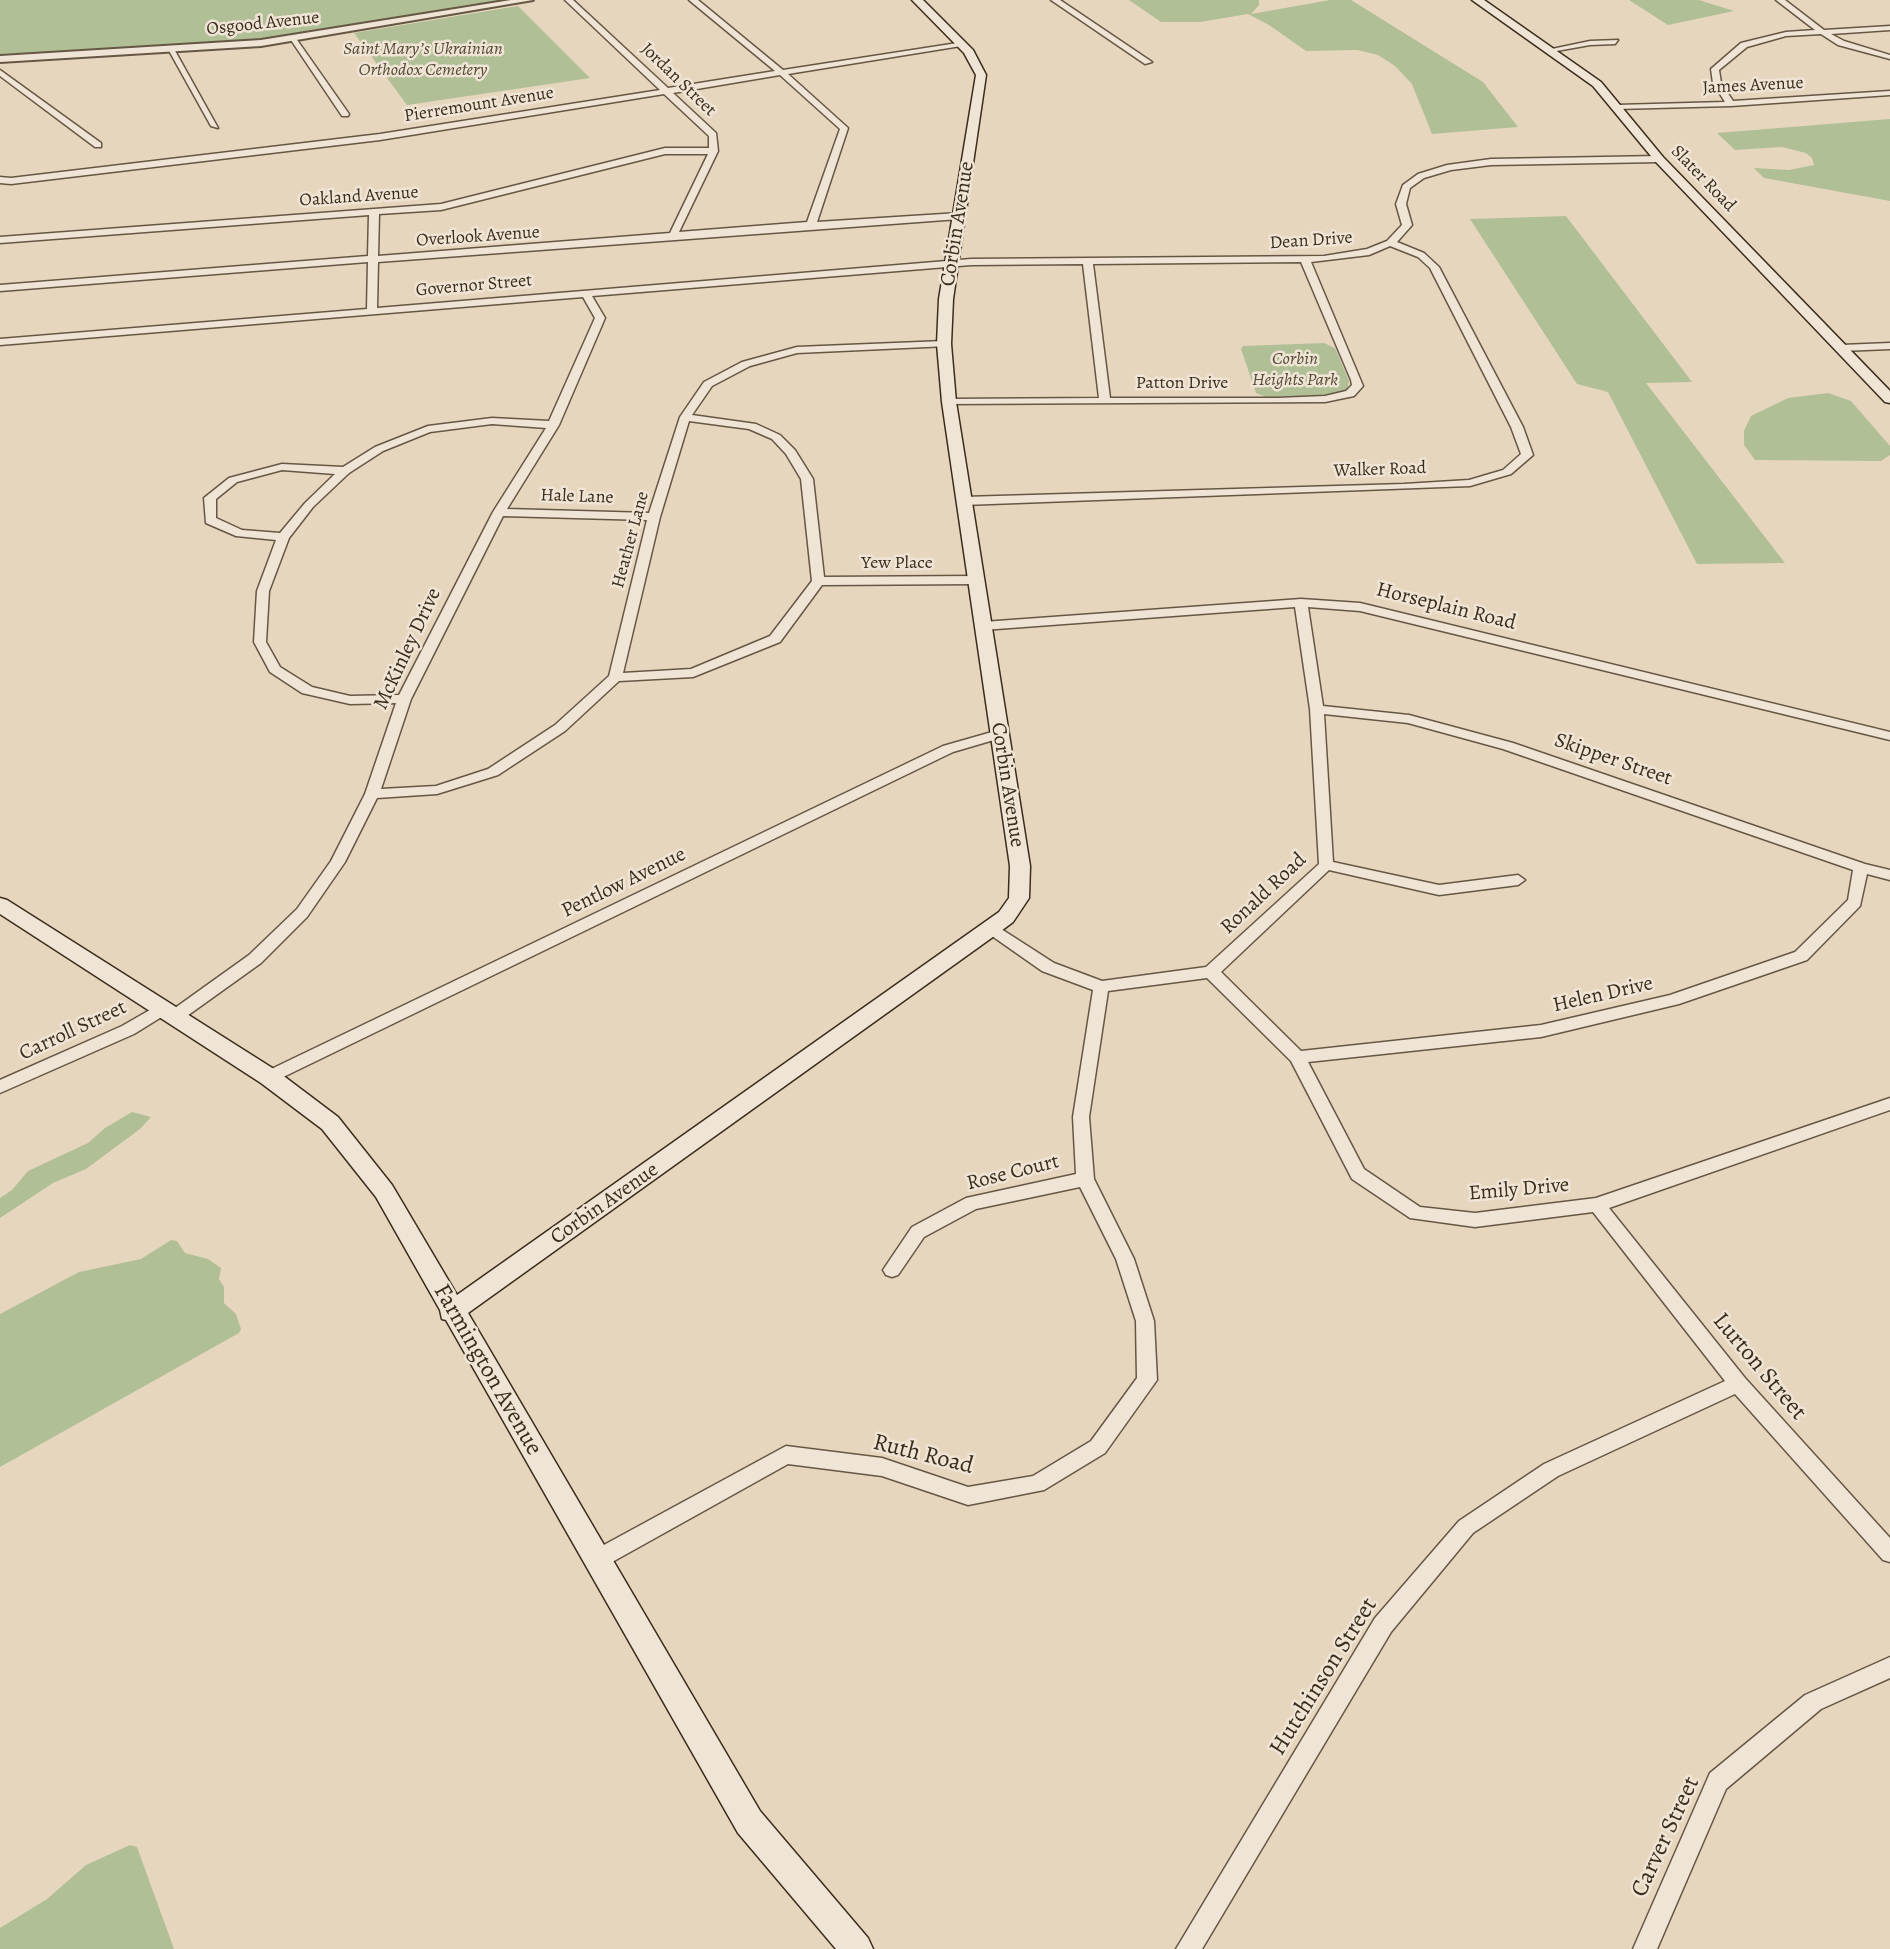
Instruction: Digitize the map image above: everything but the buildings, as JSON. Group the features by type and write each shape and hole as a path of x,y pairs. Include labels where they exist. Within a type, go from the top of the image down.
{"main road":[{"name":"Corbin Avenue","path":"451,1312 990,929 1014,907 1021,887 949,402 944,344 946,299 981,82 976,62 917,0"},
{"name":"Slater Road","path":"1477,0 1590,77 1659,159 1890,399"},
{"name":"Farmington Avenue","path":"0,905 269,1077 330,1123 384,1191 451,1312 598,1559 748,1822 857,1949"}],"street":[{"name":"Osgood Avenue","path":"0,59 292,39 528,0"},
{"name":"Jordan Street","path":"569,0 713,135 715,151 672,237"},
{"path":"692,0 782,73 844,128 811,225"},
{"path":"1055,0 1147,62"},
{"path":"1780,0 1821,31 1850,46 1890,57"},
{"path":"1731,104 1717,83 1715,69 1744,45 1765,37 1890,28"},
{"path":"292,39 345,114"},
{"path":"1551,50 1590,43 1615,42"},
{"name":"Pierremount Avenue","path":"0,180 11,181 380,137 961,44"},
{"path":"170,48 215,126"},
{"path":"0,72 97,145"},
{"name":"James Avenue","path":"1617,107 1731,104 1890,93"},
{"name":"Oakland Avenue","path":"0,240 441,207 665,151 715,151"},
{"path":"1390,243 1407,225 1401,204 1406,187 1421,176 1450,167 1491,162 1659,159"},
{"path":"372,312 374,212"},
{"name":"Overlook Avenue","path":"0,288 811,225 959,216"},
{"name":"Dean Drive","path":"951,265 971,262 1305,260 1354,255 1390,243"},
{"name":"Walker Road","path":"964,501 1405,487 1470,483 1507,472 1527,455 1517,427 1434,267 1422,255 1390,243"},
{"name":"Patton Drive","path":"949,402 1308,400 1340,396 1355,390 1356,380 1305,260"},
{"path":"1088,263 1105,401"},
{"name":"Governor Street","path":"0,342 951,265"},
{"name":"McKinley Drive","path":"168,1013 247,965 302,913 338,862 372,794 404,699 499,512 553,425 600,318 586,294"},
{"name":"Heather Lane","path":"615,677 654,517 685,417 708,384 746,364 797,351 944,344"},
{"path":"1845,352 1890,346"},
{"path":"1845,352 1890,354"},
{"path":"372,794 438,790 493,772 560,728 615,677 693,673 775,639 818,580 807,479 791,452 776,437 752,426 685,417"},
{"path":"404,699 350,700 307,690 275,669 260,642 260,629 263,591 283,537 309,505 345,471 379,449 428,429 492,421 553,425"},
{"path":"283,537 240,533 210,520 210,498 233,480 282,467 345,471"},
{"name":"Hale Lane","path":"499,512 654,517"},
{"name":"Yew Place","path":"818,580 976,580"},
{"name":"Horseplain Road","path":"983,626 1301,603 1360,607 1890,736"},
{"name":"Ronald Road","path":"1211,972 1326,865 1317,709 1301,603"},
{"name":"Skipper Street","path":"1317,709 1409,719 1508,746 1861,868 1890,874"},
{"name":"Pentlow Avenue","path":"269,1077 948,749 999,734"},
{"path":"1326,865 1439,890 1518,880"},
{"name":"Helen Drive","path":"1297,1057 1541,1031 1672,1000 1801,956 1855,902 1861,868"},
{"path":"990,929 1048,967 1101,987 1211,972"},
{"name":"Emily Drive","path":"1211,972 1297,1057 1358,1174 1416,1213 1475,1220 1597,1205 1890,1104"},
{"name":"Ruth Road","path":"598,1559 786,1455 882,1467 968,1496 1037,1484 1098,1447 1147,1380 1144,1321 1125,1259 1085,1179 1081,1117 1101,987"},
{"name":"Carroll Street","path":"0,1087 168,1013"},
{"name":"Rose Court","path":"892,1270 918,1232 972,1203 1085,1179"},
{"name":"Lurton Street","path":"1597,1205 1738,1384 1890,1553"},
{"name":"Hutchinson Street","path":"1188,1949 1384,1625 1466,1527 1551,1470 1738,1384"},
{"name":"Carver Street","path":"1645,1949 1718,1781 1813,1702 1890,1667"}],"green space":[{"path":"0,0 511,0 279,38 161,48 0,54"},
{"path":"1129,0 1259,0 1259,5 1251,14 1330,0 1351,0 1483,82 1518,127 1432,134 1412,84 1395,66 1378,55 1357,50 1306,51 1248,14 1200,22 1161,22"},
{"path":"1629,0 1699,0 1734,11 1668,25"},
{"name":"Saint Mary’s Ukrainian Orthodox Cemetery","path":"518,6 590,78 407,105 354,33"},
{"path":"1890,119 1890,201 1764,178 1754,168 1789,170 1814,165 1812,158 1806,153 1782,147 1735,150 1717,133"},
{"path":"1566,216 1692,382 1646,383 1785,563 1697,564 1608,392 1577,384 1470,219"},
{"name":"Corbin Heights Park","path":"1324,343 1335,348 1349,381 1347,390 1329,396 1266,397 1256,393 1241,349 1243,346"},
{"path":"1828,393 1851,401 1890,446 1890,455 1881,461 1755,460 1744,445 1744,431 1751,416 1788,398"},
{"path":"132,1112 151,1117 140,1129 86,1169 53,1183 0,1218 0,1198 12,1190 28,1171 88,1143 105,1128"},
{"path":"171,1240 177,1241 185,1253 208,1259 221,1268 219,1279 224,1287 224,1303 236,1314 241,1329 239,1333 0,1467 0,1314 79,1272 141,1259"},
{"path":"130,1845 137,1847 174,1949 0,1949 0,1928 47,1899 86,1865"}]}
